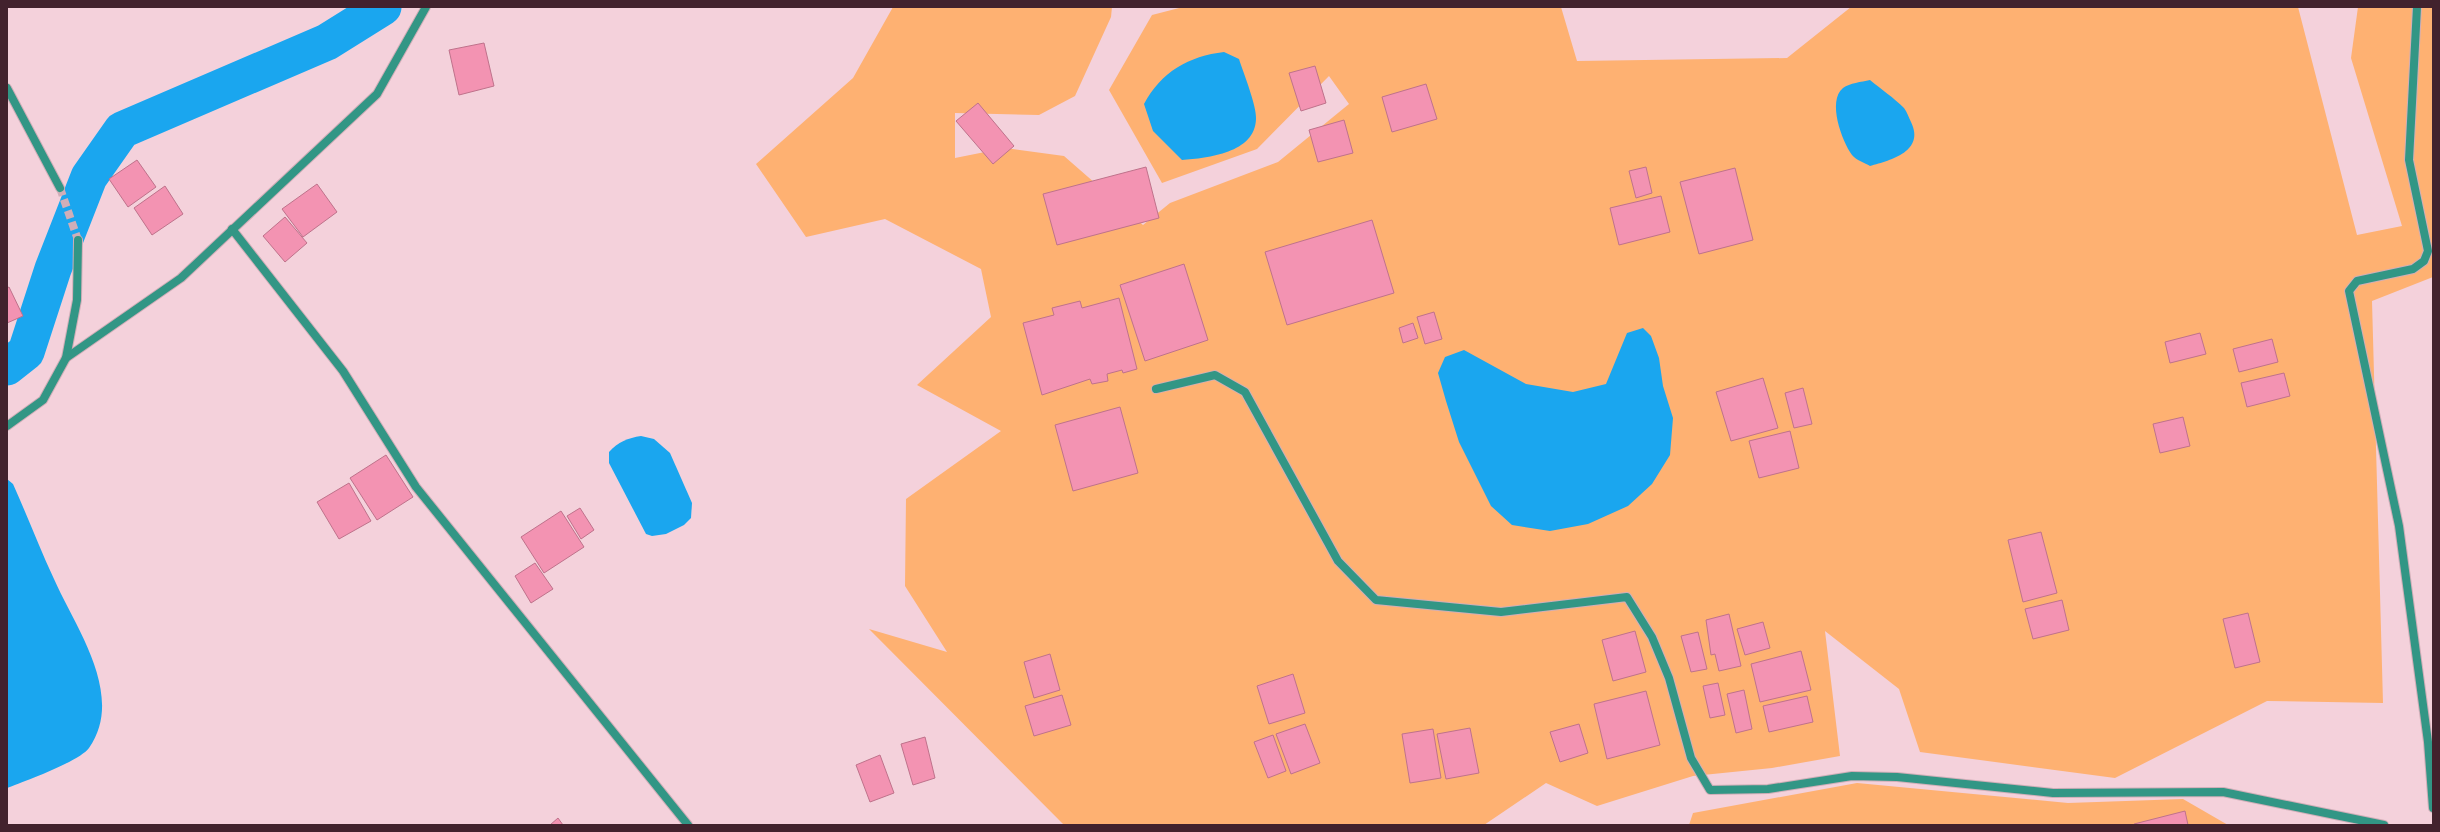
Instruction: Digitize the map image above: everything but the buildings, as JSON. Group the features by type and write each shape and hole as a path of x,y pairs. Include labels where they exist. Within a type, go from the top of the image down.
{"street":[{"path":"66,358 181,278 377,94 426,7"},
{"path":"2417,7 2409,160 2428,251 2424,261 2413,269 2357,281 2349,291 2399,526 2428,742 2433,808"},
{"path":"7,88 60,188"},
{"path":"232,229 343,371 416,487 688,825"},
{"path":"7,426 43,400 66,358 78,300 78,240"},
{"path":"1156,388 1215,375 1245,392 1338,561 1376,600 1501,612 1627,597 1652,638 1669,678 1691,758 1710,790 1768,789 1852,776 1897,777 2053,792 2223,792 2384,825"}],"shaded area":[{"path":"893,7 1112,7 1111,17 1075,96 1039,115 955,113 955,158 1005,148 1064,156 1143,225 1170,203 1278,162 1349,104 1329,76 1257,149 1162,183 1109,90 1152,15 1183,7 1561,7 1577,61 1787,58 1851,7 2298,7 2357,235 2402,226 2351,58 2358,7 2433,7 2433,277 2372,301 2383,703 2267,701 2115,778 1920,752 1899,689 1825,631 1840,756 1772,768 1693,776 1597,806 1546,783 1484,825 1064,825 869,629 947,652 905,586 906,499 1001,431 917,385 991,317 981,269 885,219 806,237 756,164 853,78"},
{"path":"1857,783 2068,803 2183,799 2228,825 1689,825 1693,813"}],"water":[{"path":"1224,52 1239,59 1256,113 1254,130 1248,139 1228,152 1204,158 1182,160 1153,131 1144,104 1159,83 1177,68 1199,57"},
{"path":"1870,80 1904,108 1911,122 1914,132 1914,140 1904,153 1888,161 1870,166 1854,157 1848,149 1838,121 1836,102 1838,94 1846,86"},
{"path":"1643,328 1651,336 1659,358 1663,386 1673,418 1670,455 1652,484 1628,506 1588,524 1550,531 1512,525 1491,506 1459,442 1438,373 1445,357 1464,350 1526,384 1573,392 1606,384 1627,333"},
{"path":"641,436 654,439 670,453 692,503 691,518 684,525 666,534 652,536 646,534 609,463 609,452 612,449 624,441"},
{"path":"7,479 13,484 63,598 84,640 100,684 102,706 99,727 89,748 84,753 51,771 7,788"}],"waterway":[{"path":"7,367 26,352 53,269 89,177 122,130 327,42 383,7"}],"tunnel":[{"path":"60,188 78,240"}]}
